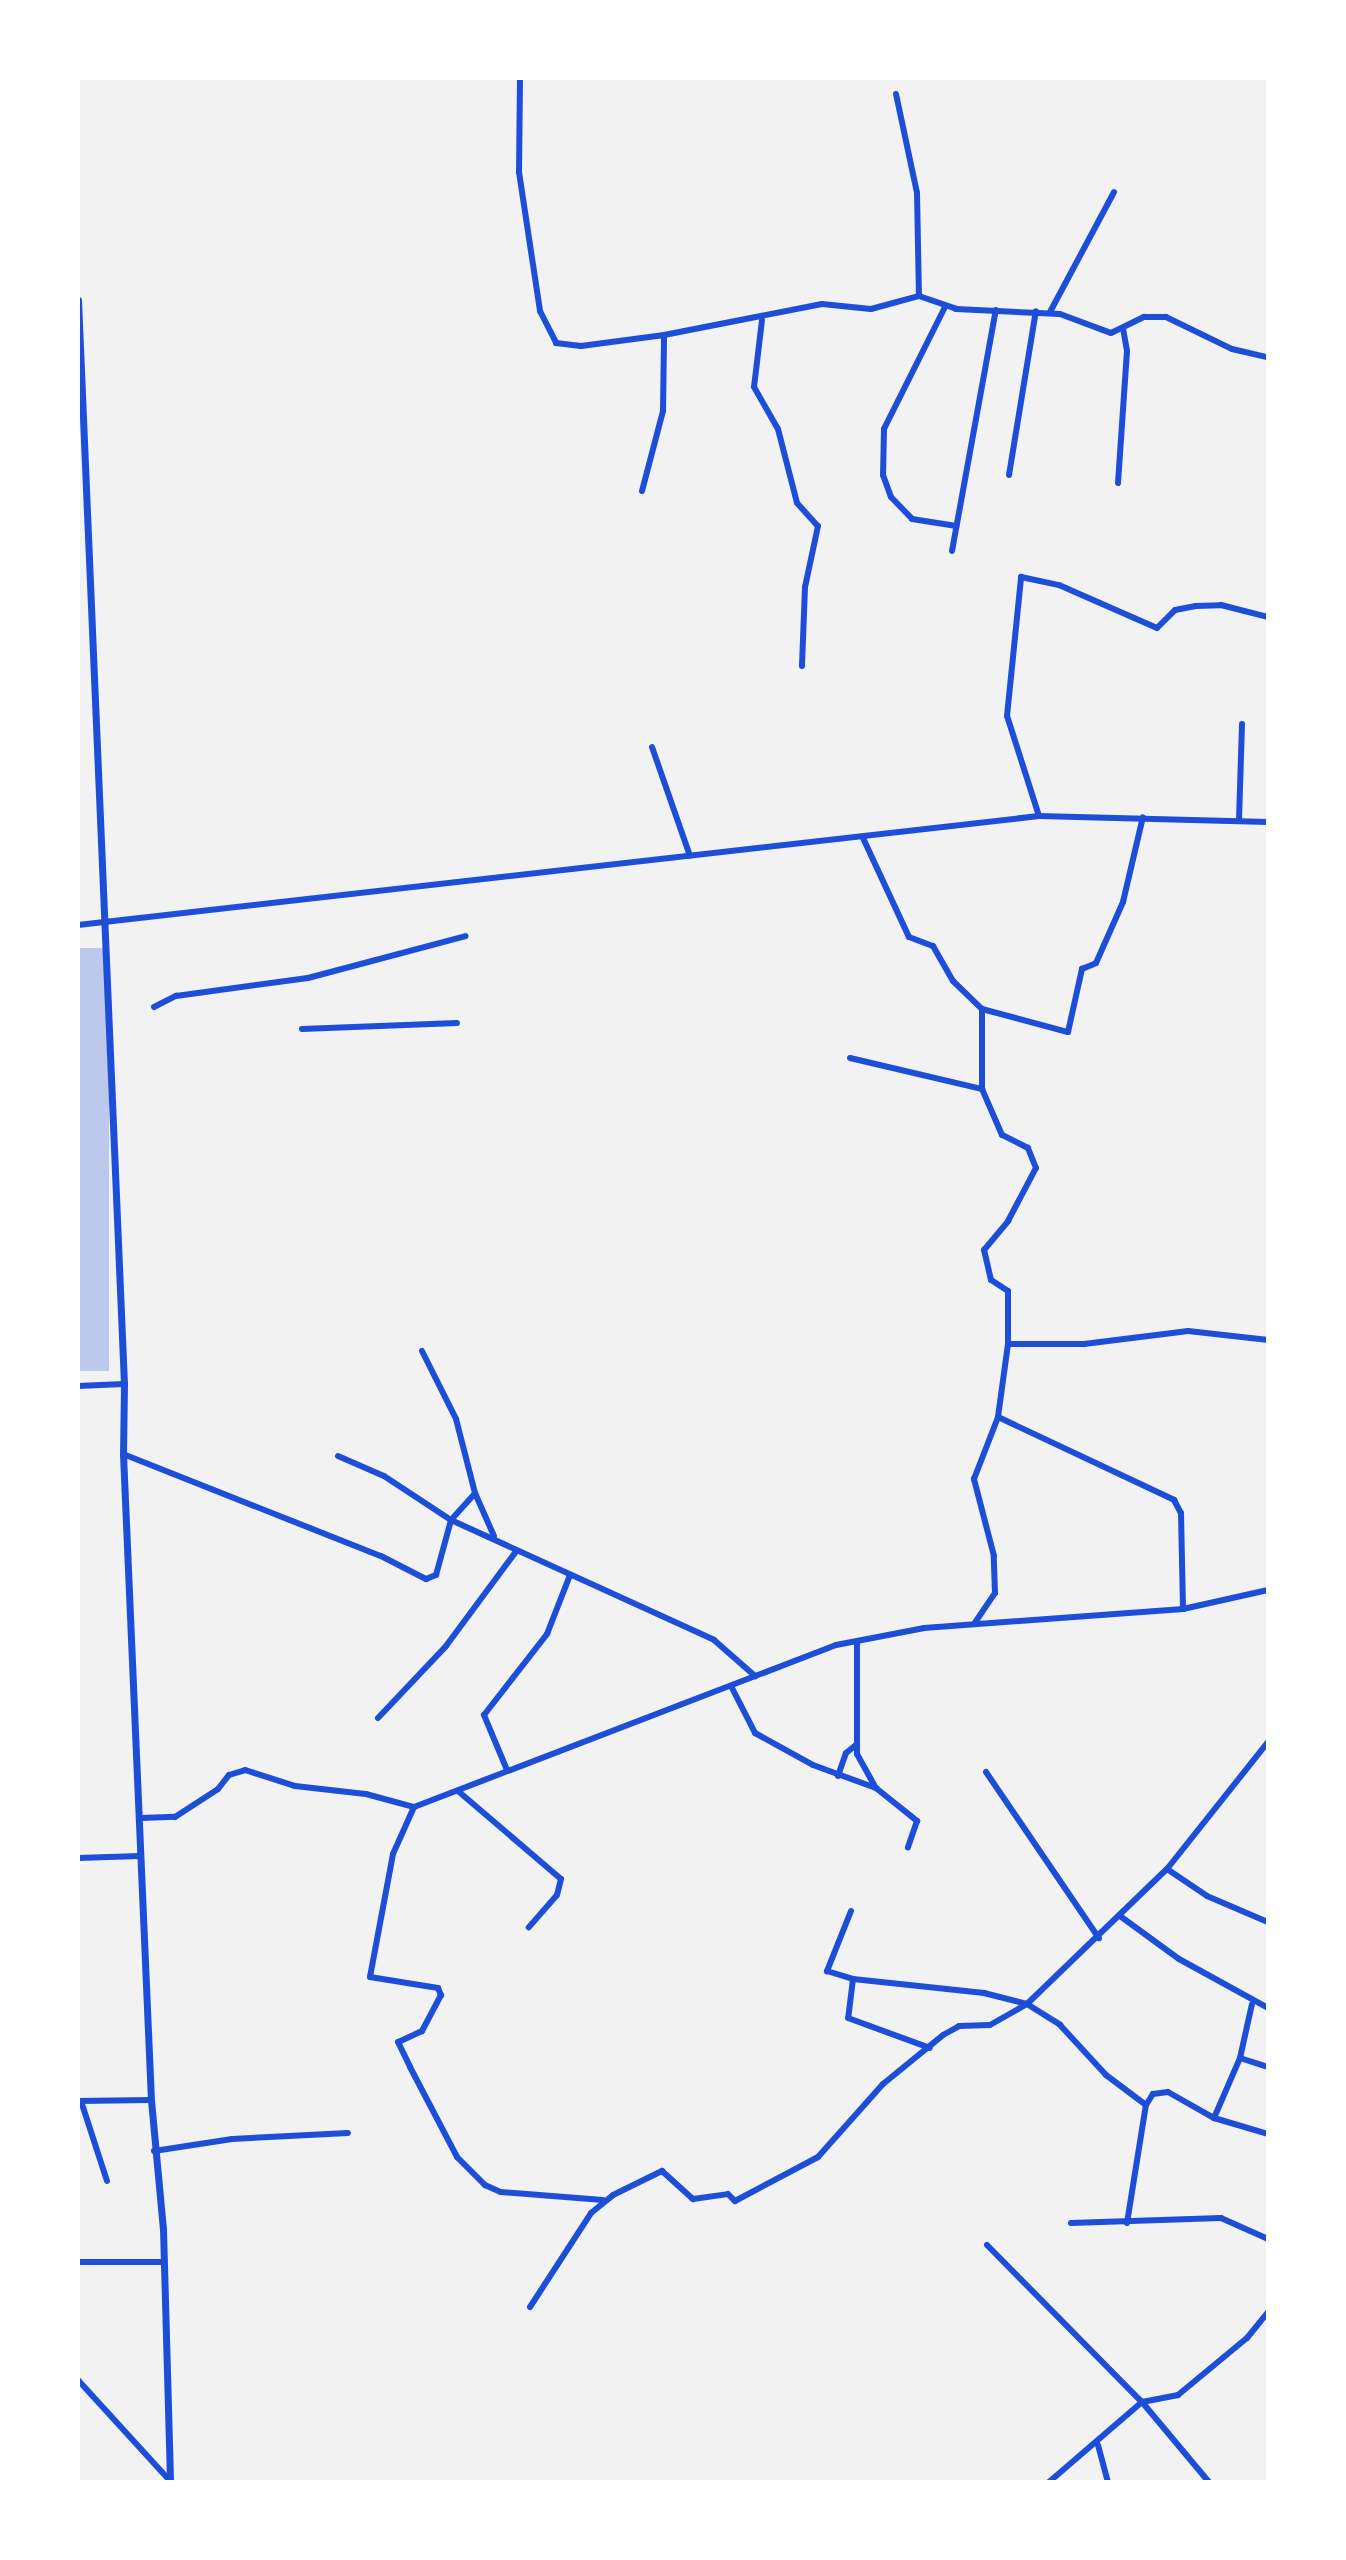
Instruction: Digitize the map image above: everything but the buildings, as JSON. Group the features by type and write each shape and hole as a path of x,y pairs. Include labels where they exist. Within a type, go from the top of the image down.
{"street":[{"path":"520,78 519,172 546,331 556,343 581,346 664,335 762,320 813,306 871,309 919,296 945,307 1050,312 1106,333 1144,317 1169,318 1236,351 1268,357"},
{"path":"896,94 917,193 919,296"},
{"path":"1050,312 1114,192"},
{"path":"78,300 124,1384 123,1454 141,1818 140,1856 151,2100 163,2262 171,2482"},
{"path":"945,307 884,429 883,475 891,497 912,519 956,526"},
{"path":"952,551 996,310"},
{"path":"1009,475 1036,311"},
{"path":"762,320 753,385 778,429 797,503 818,526 805,587 802,666"},
{"path":"1118,483 1127,351 1123,328"},
{"path":"642,491 663,411 664,335"},
{"path":"1039,816 1007,716 1021,577 1059,585 1157,628 1175,610 1196,606 1221,605 1268,617"},
{"path":"1239,820 1242,724"},
{"path":"652,747 690,856"},
{"path":"78,925 1039,816 1268,822"},
{"path":"863,838 909,937 933,946 953,981 982,1009 1068,1032 1082,969 1096,963 1123,902 1143,817"},
{"path":"154,1007 176,996 308,978 466,936"},
{"path":"974,1624 995,1593 994,1556 974,1479 998,1417 1008,1344 1008,1291 991,1280 984,1250 1008,1221 1036,1168 1028,1148 1002,1135 982,1089 982,1009"},
{"path":"302,1029 457,1023"},
{"path":"850,1058 982,1089"},
{"path":"1008,1344 1084,1344 1188,1331 1268,1340"},
{"path":"422,1351 456,1419 475,1493 494,1536"},
{"path":"78,1386 124,1384"},
{"path":"998,1417 1174,1500 1181,1513 1183,1609"},
{"path":"123,1454 381,1556 426,1579 436,1575 451,1520 475,1493"},
{"path":"338,1456 384,1476 451,1520 494,1536 517,1550 714,1640 755,1676"},
{"path":"378,1718 446,1646 517,1550"},
{"path":"507,1770 484,1715 547,1634 570,1575"},
{"path":"141,1818 175,1817 208,1796 229,1775 245,1770 295,1786 366,1794 414,1807 836,1645 924,1628 1183,1609 1268,1590"},
{"path":"857,1643 856,1745 859,1762 876,1788 917,1821 908,1847"},
{"path":"731,1686 755,1733 838,1776 876,1788"},
{"path":"530,2307 591,2213 605,2200 662,2171 693,2199 728,2194 735,2201 818,2157 883,2084 959,2026 990,2025 1027,2004 1099,1938 1167,1869 1268,1742"},
{"path":"838,1776 846,1753 856,1745"},
{"path":"986,1772 1099,1938"},
{"path":"458,1791 561,1879 557,1895 529,1927"},
{"path":"414,1807 393,1854 370,1977 438,1988 441,1995 422,2031 398,2042 410,2067 457,2157 485,2185 501,2192 605,2200"},
{"path":"78,1858 140,1856"},
{"path":"1167,1869 1216,1902 1268,1922"},
{"path":"851,1911 827,1971 853,1979 984,1993 1027,2004 1060,2025 1106,2075 1146,2105"},
{"path":"1120,1916 1252,2004 1268,2008"},
{"path":"853,1979 848,2018 930,2048"},
{"path":"1214,2118 1240,2058 1252,2004"},
{"path":"1240,2058 1268,2067"},
{"path":"1127,2223 1146,2105 1153,2094 1168,2092 1214,2118 1268,2134"},
{"path":"107,2181 79,2101 151,2100"},
{"path":"154,2151 232,2139 348,2133"},
{"path":"1071,2223 1221,2218 1268,2239"},
{"path":"987,2245 1142,2402 1209,2482"},
{"path":"78,2262 163,2262"},
{"path":"1049,2482 1098,2445 1142,2402 1178,2395 1247,2338 1268,2312"},
{"path":"78,2380 171,2482"},
{"path":"1098,2445 1108,2482"}]}
